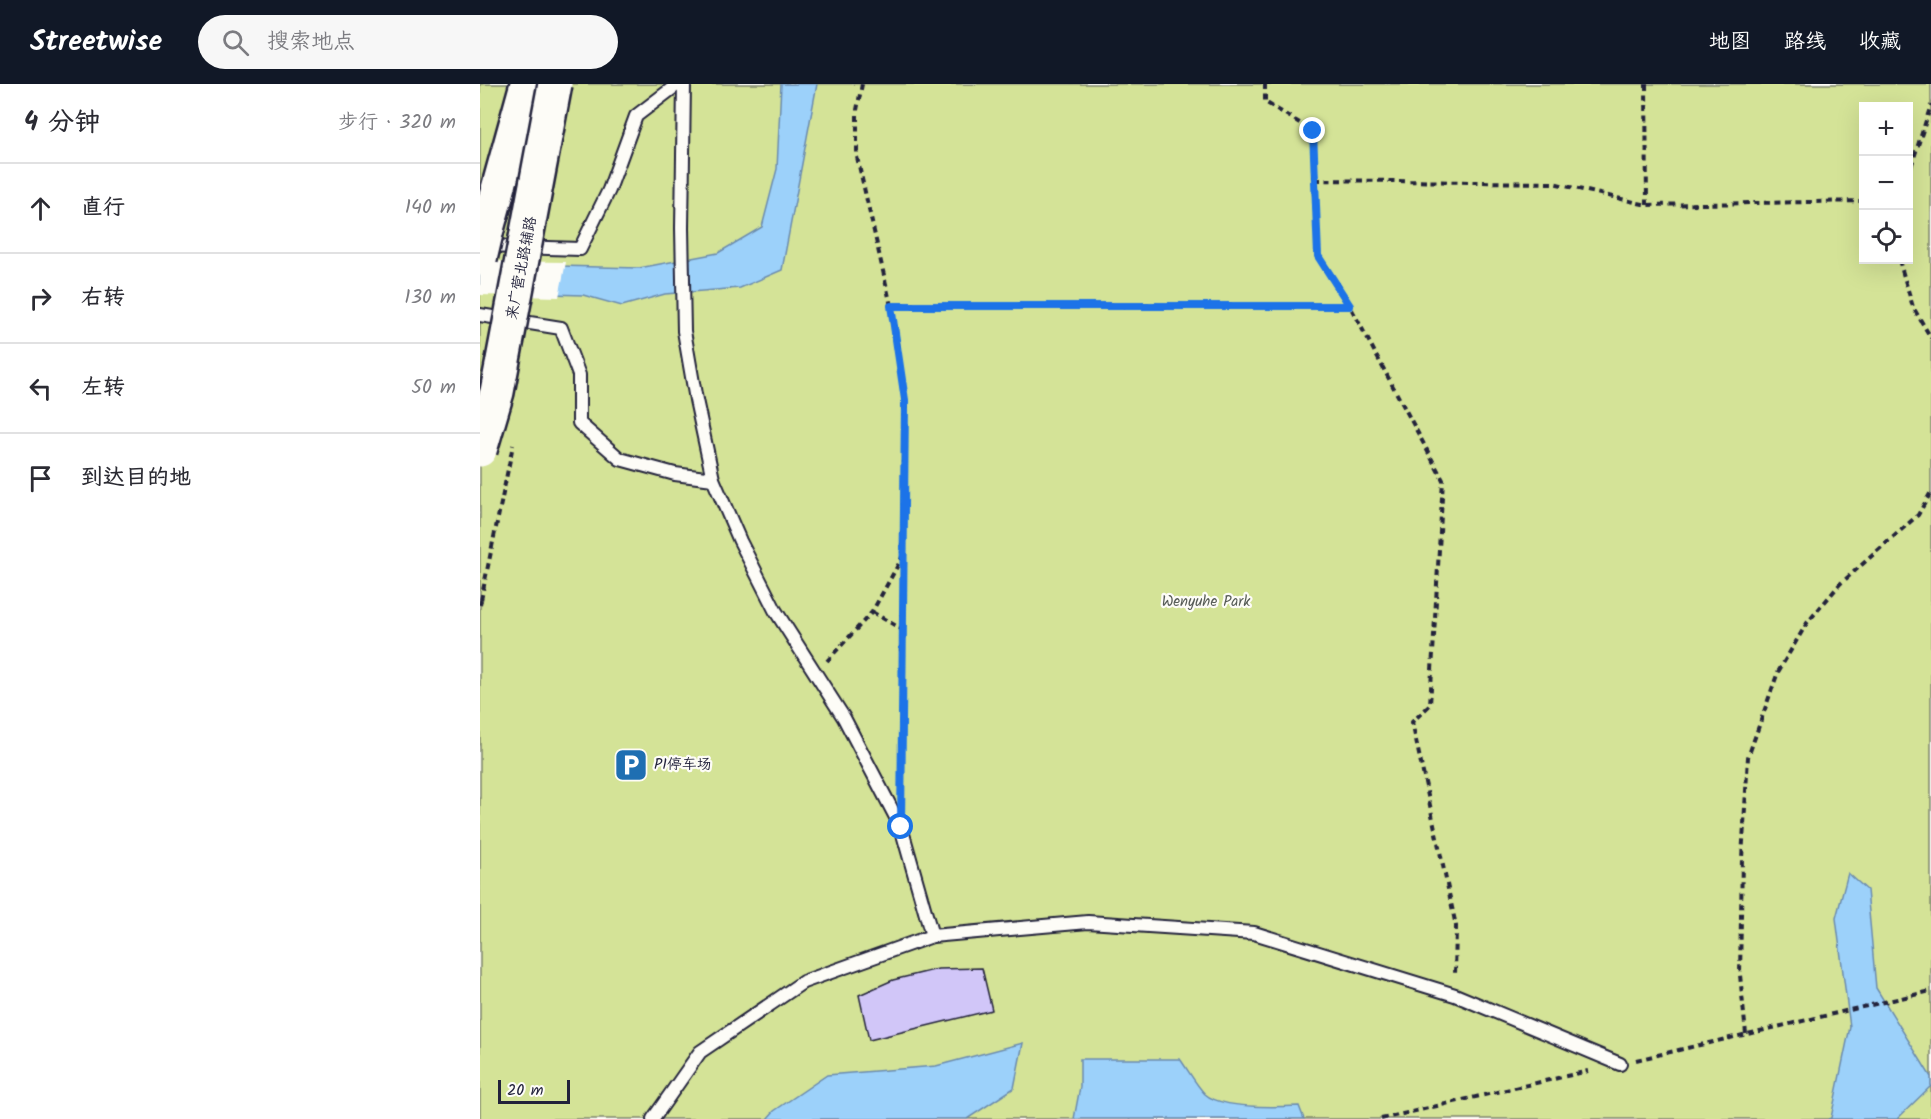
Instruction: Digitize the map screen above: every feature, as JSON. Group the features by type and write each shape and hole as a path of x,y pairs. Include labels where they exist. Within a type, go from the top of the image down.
{"main road":[{"path":"482,245 504,84"},
{"path":"482,245 527,84"},
{"name":"来广营北路辅路","path":"480,450 497,392 555,84"}],"lane":[{"path":"482,245 580,249 609,190 636,116 678,84"},
{"path":"684,84 682,228 684,331 696,400 714,479 741,542 775,610 844,718 901,827 932,936"},
{"path":"480,315 561,328 579,375 579,423 620,459 675,474 714,479"},
{"path":"653,1119 700,1052 803,982 932,936 1088,922 1254,933 1455,995 1620,1064"}],"path":[{"path":"862,84 857,110 857,157 891,306 905,400 901,827"},
{"path":"1265,84 1265,102 1313,131 1318,256 1350,306 1443,480 1430,705 1412,722 1456,926 1455,995"},
{"path":"1646,84 1647,205"},
{"path":"1913,161 1931,105"},
{"path":"1315,180 1553,183 1647,205 1859,201"},
{"path":"1900,264 1913,307 1931,338"},
{"path":"891,306 1350,306"},
{"path":"1746,1034 1740,975 1742,858 1748,757 1778,672 1807,623 1840,584 1918,515 1931,492"},
{"path":"816,674 872,612 904,556"},
{"path":"872,612 903,631"},
{"path":"1381,1119 1931,991"}],"green space":[{"name":"Wenyuhe Park","path":"480,84 1931,84 1931,1119 480,1119"}],"water":[{"path":"781,84 817,84 782,270 740,288 665,294 622,306 583,295 480,292 480,264 639,268 718,253 762,227 777,169"},
{"path":"1848,873 1867,890 1876,988 1931,1077 1931,1086 1897,1119 1828,1119 1831,1118 1850,1027 1836,918"},
{"path":"1023,1043 1014,1088 967,1119 767,1119 774,1111 827,1075 936,1066"},
{"path":"1080,1059 1180,1059 1195,1082 1205,1094 1213,1099 1236,1105 1299,1106 1304,1119 1074,1119 1080,1087"}],"pier":[{"path":"480,261 566,262 559,297 480,295"}],"building":[{"path":"982,968 992,1010 869,1040 859,995 893,980 938,969"}],"place":[{"name":"P1停车场","path":"631,765"}],"route":[{"path":"901,827 905,400 891,306 1350,306 1318,256 1313,131"}]}
